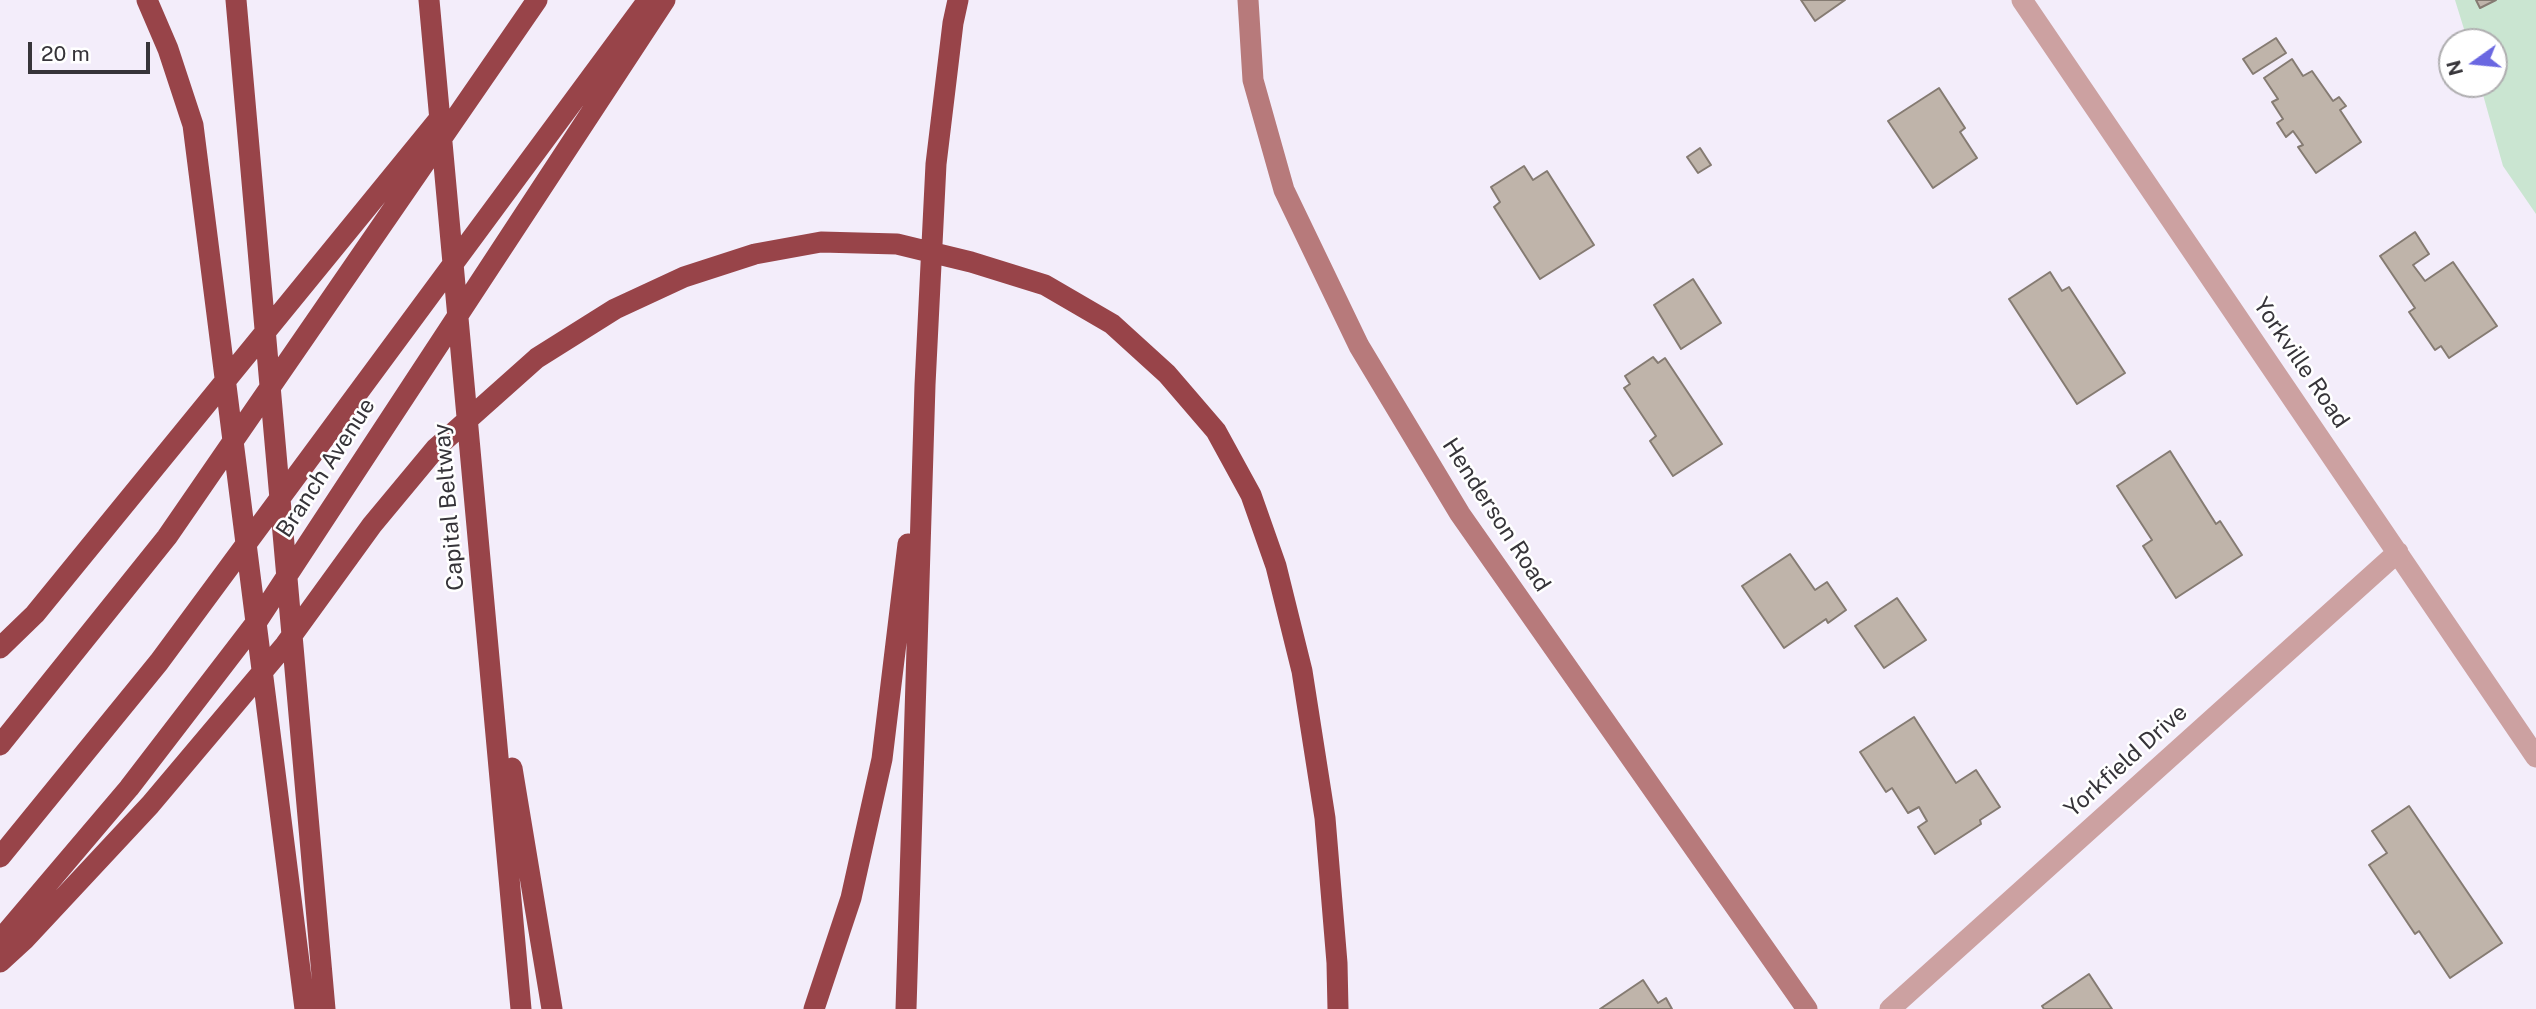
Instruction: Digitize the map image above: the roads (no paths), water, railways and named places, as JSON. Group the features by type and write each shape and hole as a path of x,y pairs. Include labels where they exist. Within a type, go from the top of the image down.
{"highway":[{"path":"147,0 169,49 193,125 305,1009"},
{"path":"236,0 325,1009"},
{"name":"Capital Beltway","path":"429,0 521,1009"},
{"path":"0,648 35,614 537,0"},
{"path":"0,745 167,537 537,0"},
{"path":"0,857 159,662 648,0"},
{"name":"Branch Avenue","path":"0,940 129,788 258,620 665,0"},
{"path":"906,1009 925,385 936,164 958,0"},
{"path":"0,962 24,940 150,805 285,645 372,525 436,448 537,358 615,309 684,278 755,254 821,242 897,244 971,262 1045,285 1112,324 1167,374 1216,431 1251,495 1276,566 1302,671 1325,818 1337,963 1338,1009"},
{"path":"814,1009 851,898 882,759 897,648 925,385"},
{"path":"479,545 552,1009"}],"street":[{"name":"Henderson Road","path":"1248,0 1253,80 1284,190 1359,346 1460,514 1807,1009"},
{"name":"Yorkville Road","path":"2022,0 2536,757"},
{"name":"Yorkfield Drive","path":"1889,1009 2398,552"}]}
